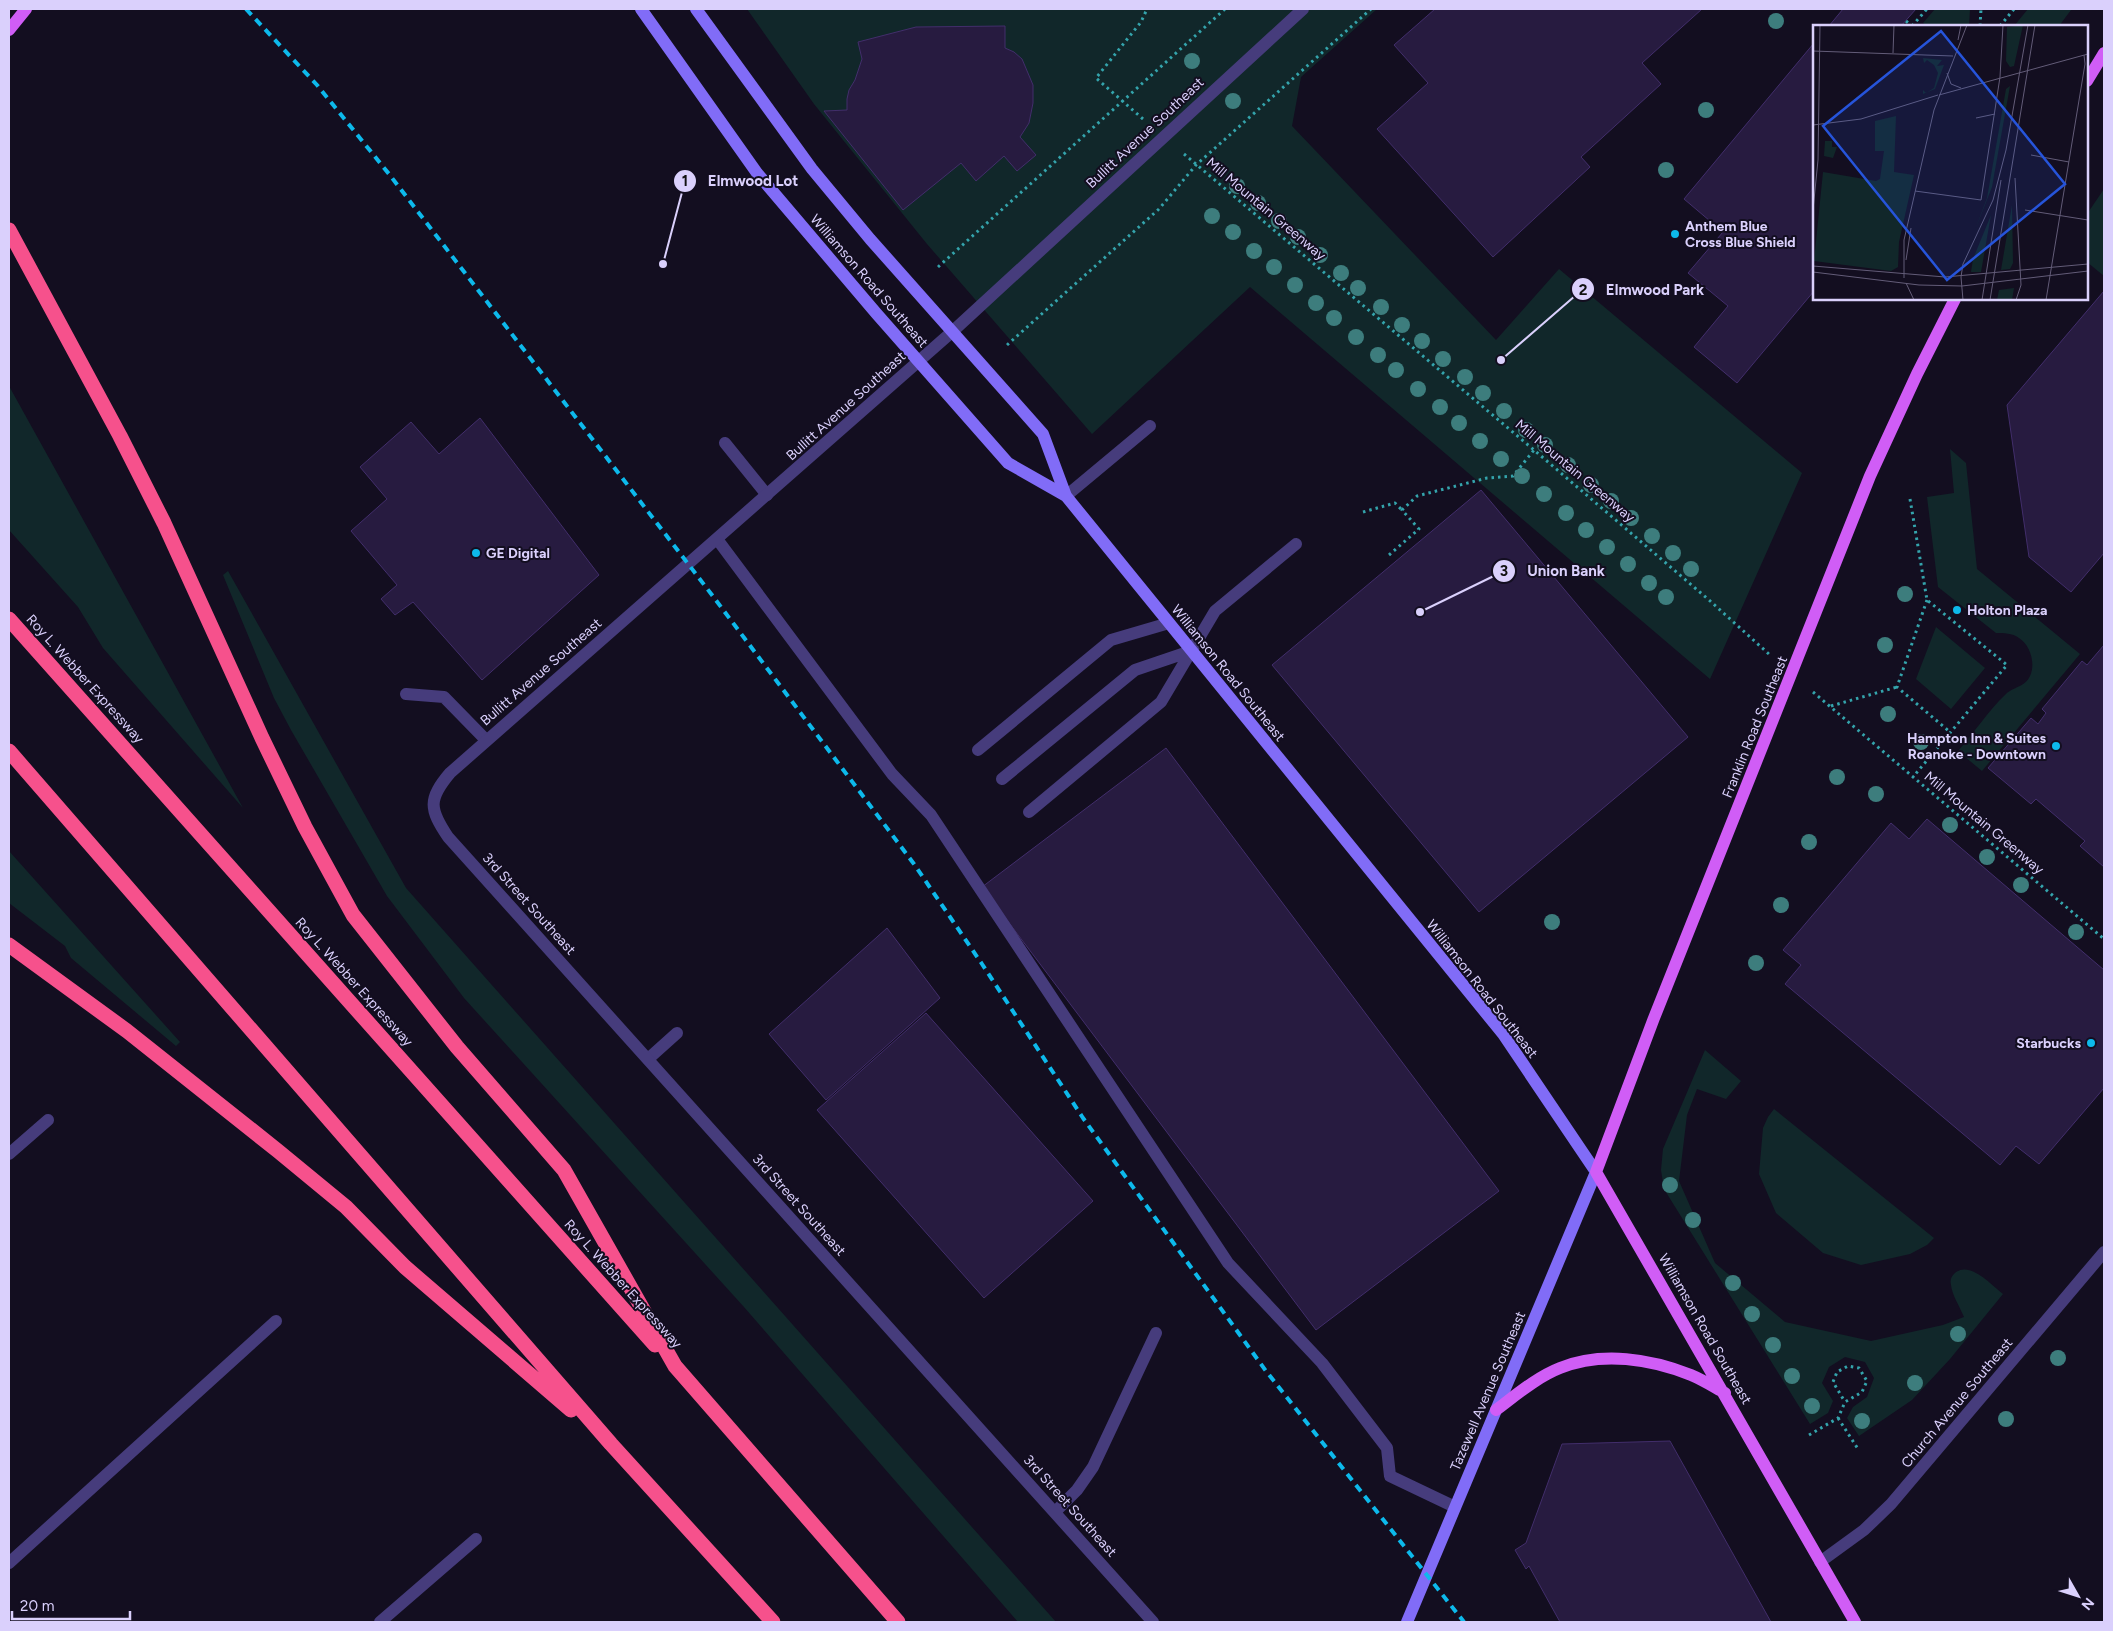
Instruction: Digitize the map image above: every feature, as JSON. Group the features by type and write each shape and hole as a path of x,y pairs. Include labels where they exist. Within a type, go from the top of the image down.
{"highway":[{"path":"9,230 79,359 164,523 271,756 310,836 352,915 457,1047 564,1170 675,1366 898,1622"},
{"name":"Roy L. Webber Expressway","path":"9,619 675,1366"},
{"path":"9,751 611,1444 773,1622"},
{"path":"9,944 127,1031 278,1151 346,1208 405,1267 611,1444"}],"main road":[{"path":"9,30 26,9"},
{"name":"Williamson Road Southeast","path":"641,9 757,173 918,361 1008,463 1066,496"},
{"name":"Williamson Road Southeast","path":"696,9 812,169 870,239 1043,434 1066,496 1502,1034 1596,1172 1725,1393 1855,1622"},
{"path":"2088,79 2104,53"},
{"name":"Franklin Road Southeast","path":"1596,1172 1654,1018 1870,476 1917,374 1954,300"},
{"name":"Tazewell Avenue Southeast","path":"1407,1622 1596,1172"},
{"path":"1496,1410 1531,1384 1560,1368 1601,1358 1625,1359 1658,1364 1692,1375 1725,1393"}],"street":[{"name":"Bullitt Avenue Southeast","path":"433,803 442,782 450,772 953,331 1303,9"},
{"path":"1066,496 1150,426"},
{"path":"725,443 768,495"},
{"path":"717,539 892,774 931,815 1228,1263 1322,1363 1387,1448 1390,1476 1455,1507"},
{"path":"1029,812 1160,702 1216,611 1296,544"},
{"path":"978,750 1111,640 1169,623"},
{"path":"1002,779 1135,670 1191,651"},
{"path":"406,694 444,697 486,740"},
{"name":"3rd Street Southeast","path":"433,803 434,815 448,837 1153,1622"},
{"path":"648,1059 677,1033"},
{"path":"9,1154 48,1120"},
{"name":"Church Avenue Southeast","path":"1820,1562 1864,1530 1891,1504 2104,1252"},
{"path":"11,1555 276,1321"},
{"path":"1055,1512 1077,1490 1093,1467 1156,1333"},
{"path":"380,1622 476,1540"}],"path":[{"name":"Mill Mountain Greenway","path":"1147,9 1141,22 1096,78 1196,165 1534,450 1830,707 2104,939"},
{"path":"938,267 1225,9"},
{"path":"1007,345 1159,209 1196,165 1371,9"},
{"path":"1913,25 1926,9"},
{"path":"1980,25 1982,9"},
{"path":"2001,25 2014,9"},
{"path":"1906,21 1911,25"},
{"path":"1402,510 1417,496 1487,478 1513,476 1534,450"},
{"path":"1897,687 1927,600 1910,499"},
{"path":"1363,512 1395,503 1419,529 1389,555"},
{"path":"1913,777 2007,665 1927,600"},
{"path":"1830,707 1897,687"},
{"path":"1897,687 1950,732"},
{"path":"1809,1435 1838,1418 1845,1402 1862,1392 1866,1381 1859,1368 1848,1366 1837,1372 1833,1382 1845,1402"},
{"path":"1838,1418 1858,1449"}],"green space":[{"path":"747,9 1377,9 1301,77 1292,126 1496,340 1559,269 1802,473 1710,679 1250,287 1092,434 927,244 814,104"},
{"path":"1935,9 1970,9 1969,25 1926,25 1923,23"},
{"path":"2028,9 2071,10 2060,25 2015,25"},
{"path":"2104,189 2104,276 2088,263 2088,213"},
{"path":"9,386 243,808 103,648 78,607 9,530"},
{"path":"1950,449 1966,463 1977,569 2080,654 1982,771 1958,751 1999,701 2028,680 2032,671 2032,660 2029,650 2023,641 2011,634 1996,633 1938,587 1927,497 1954,493"},
{"path":"228,571 406,888 1056,1622 1018,1622 744,1307 464,998 387,896 291,730 274,698 223,575"},
{"path":"1936,627 1985,668 1951,709 1916,679"},
{"path":"9,851 180,1042 176,1046 71,958 65,946 9,903"},
{"path":"1705,1050 1741,1081 1726,1099 1697,1089 1687,1115 1679,1181 1715,1263 1785,1322 1871,1341 1943,1325 1964,1317 1953,1293 1951,1283 1952,1276 1960,1270 1973,1271 2003,1294 1950,1359 1912,1400 1859,1436 1847,1418 1853,1407 1867,1397 1874,1378 1865,1362 1845,1357 1829,1367 1822,1383 1833,1401 1828,1413 1810,1424 1664,1189 1661,1170 1663,1149"},
{"path":"1774,1109 1934,1238 1927,1245 1910,1254 1861,1265 1823,1253 1776,1213 1759,1174 1763,1128"}],"building":[{"path":"1435,9 1702,9 1642,63 1661,84 1581,157 1590,167 1493,257 1377,129 1428,83 1394,45"},
{"path":"1843,9 1916,9 1902,25 1830,25"},
{"path":"1005,26 1005,48 1014,52 1022,59 1033,85 1033,103 1029,123 1020,137 1036,155 1017,171 1004,156 976,181 961,163 903,210 824,111 847,110 849,90 855,80 862,59 858,42 916,27"},
{"path":"1813,44 1813,292 1737,383 1694,347 1728,306 1688,273 1723,232 1684,199"},
{"path":"2104,291 2104,553 2071,592 2029,557 2007,405"},
{"name":"GE Digital","path":"480,418 599,575 482,680 413,602 395,615 381,599 397,585 351,531 387,499 360,467 411,422 439,454"},
{"path":"1481,490 1688,737 1479,912 1272,665"},
{"name":"Hampton Inn & Suites Roanoke - Downtown","path":"2104,645 2104,867 2080,846 2085,841 2036,799 2031,804 1988,768 2031,718 2038,724 2046,713 2042,709 2082,661 2087,665"},
{"path":"1166,748 1499,1191 1316,1330 982,887"},
{"path":"1927,819 2104,970 2104,1088 2039,1164 2016,1146 2000,1165 1785,984 1801,965 1783,950 1891,823 1909,839"},
{"path":"887,928 940,998 826,1100 769,1034"},
{"path":"926,1013 1093,1201 984,1298 817,1110"},
{"path":"1670,1441 1771,1622 1560,1622 1529,1566 1526,1569 1515,1550 1526,1543 1562,1444"}],"railway":[{"path":"246,9 317,85 389,174 712,595 914,864 1083,1118 1266,1371 1464,1622"}],"place":[{"name":"Anthem Blue Cross Blue Shield","path":"1675,234"},
{"name":"Elmwood Lot","path":"663,264"},
{"name":"Elmwood Park","path":"1501,360"},
{"name":"GE Digital","path":"476,553"},
{"name":"Holton Plaza","path":"1957,610"},
{"name":"Union Bank","path":"1420,612"},
{"name":"Hampton Inn & Suites Roanoke - Downtown","path":"2056,746"},
{"name":"Starbucks","path":"2091,1043"}]}
